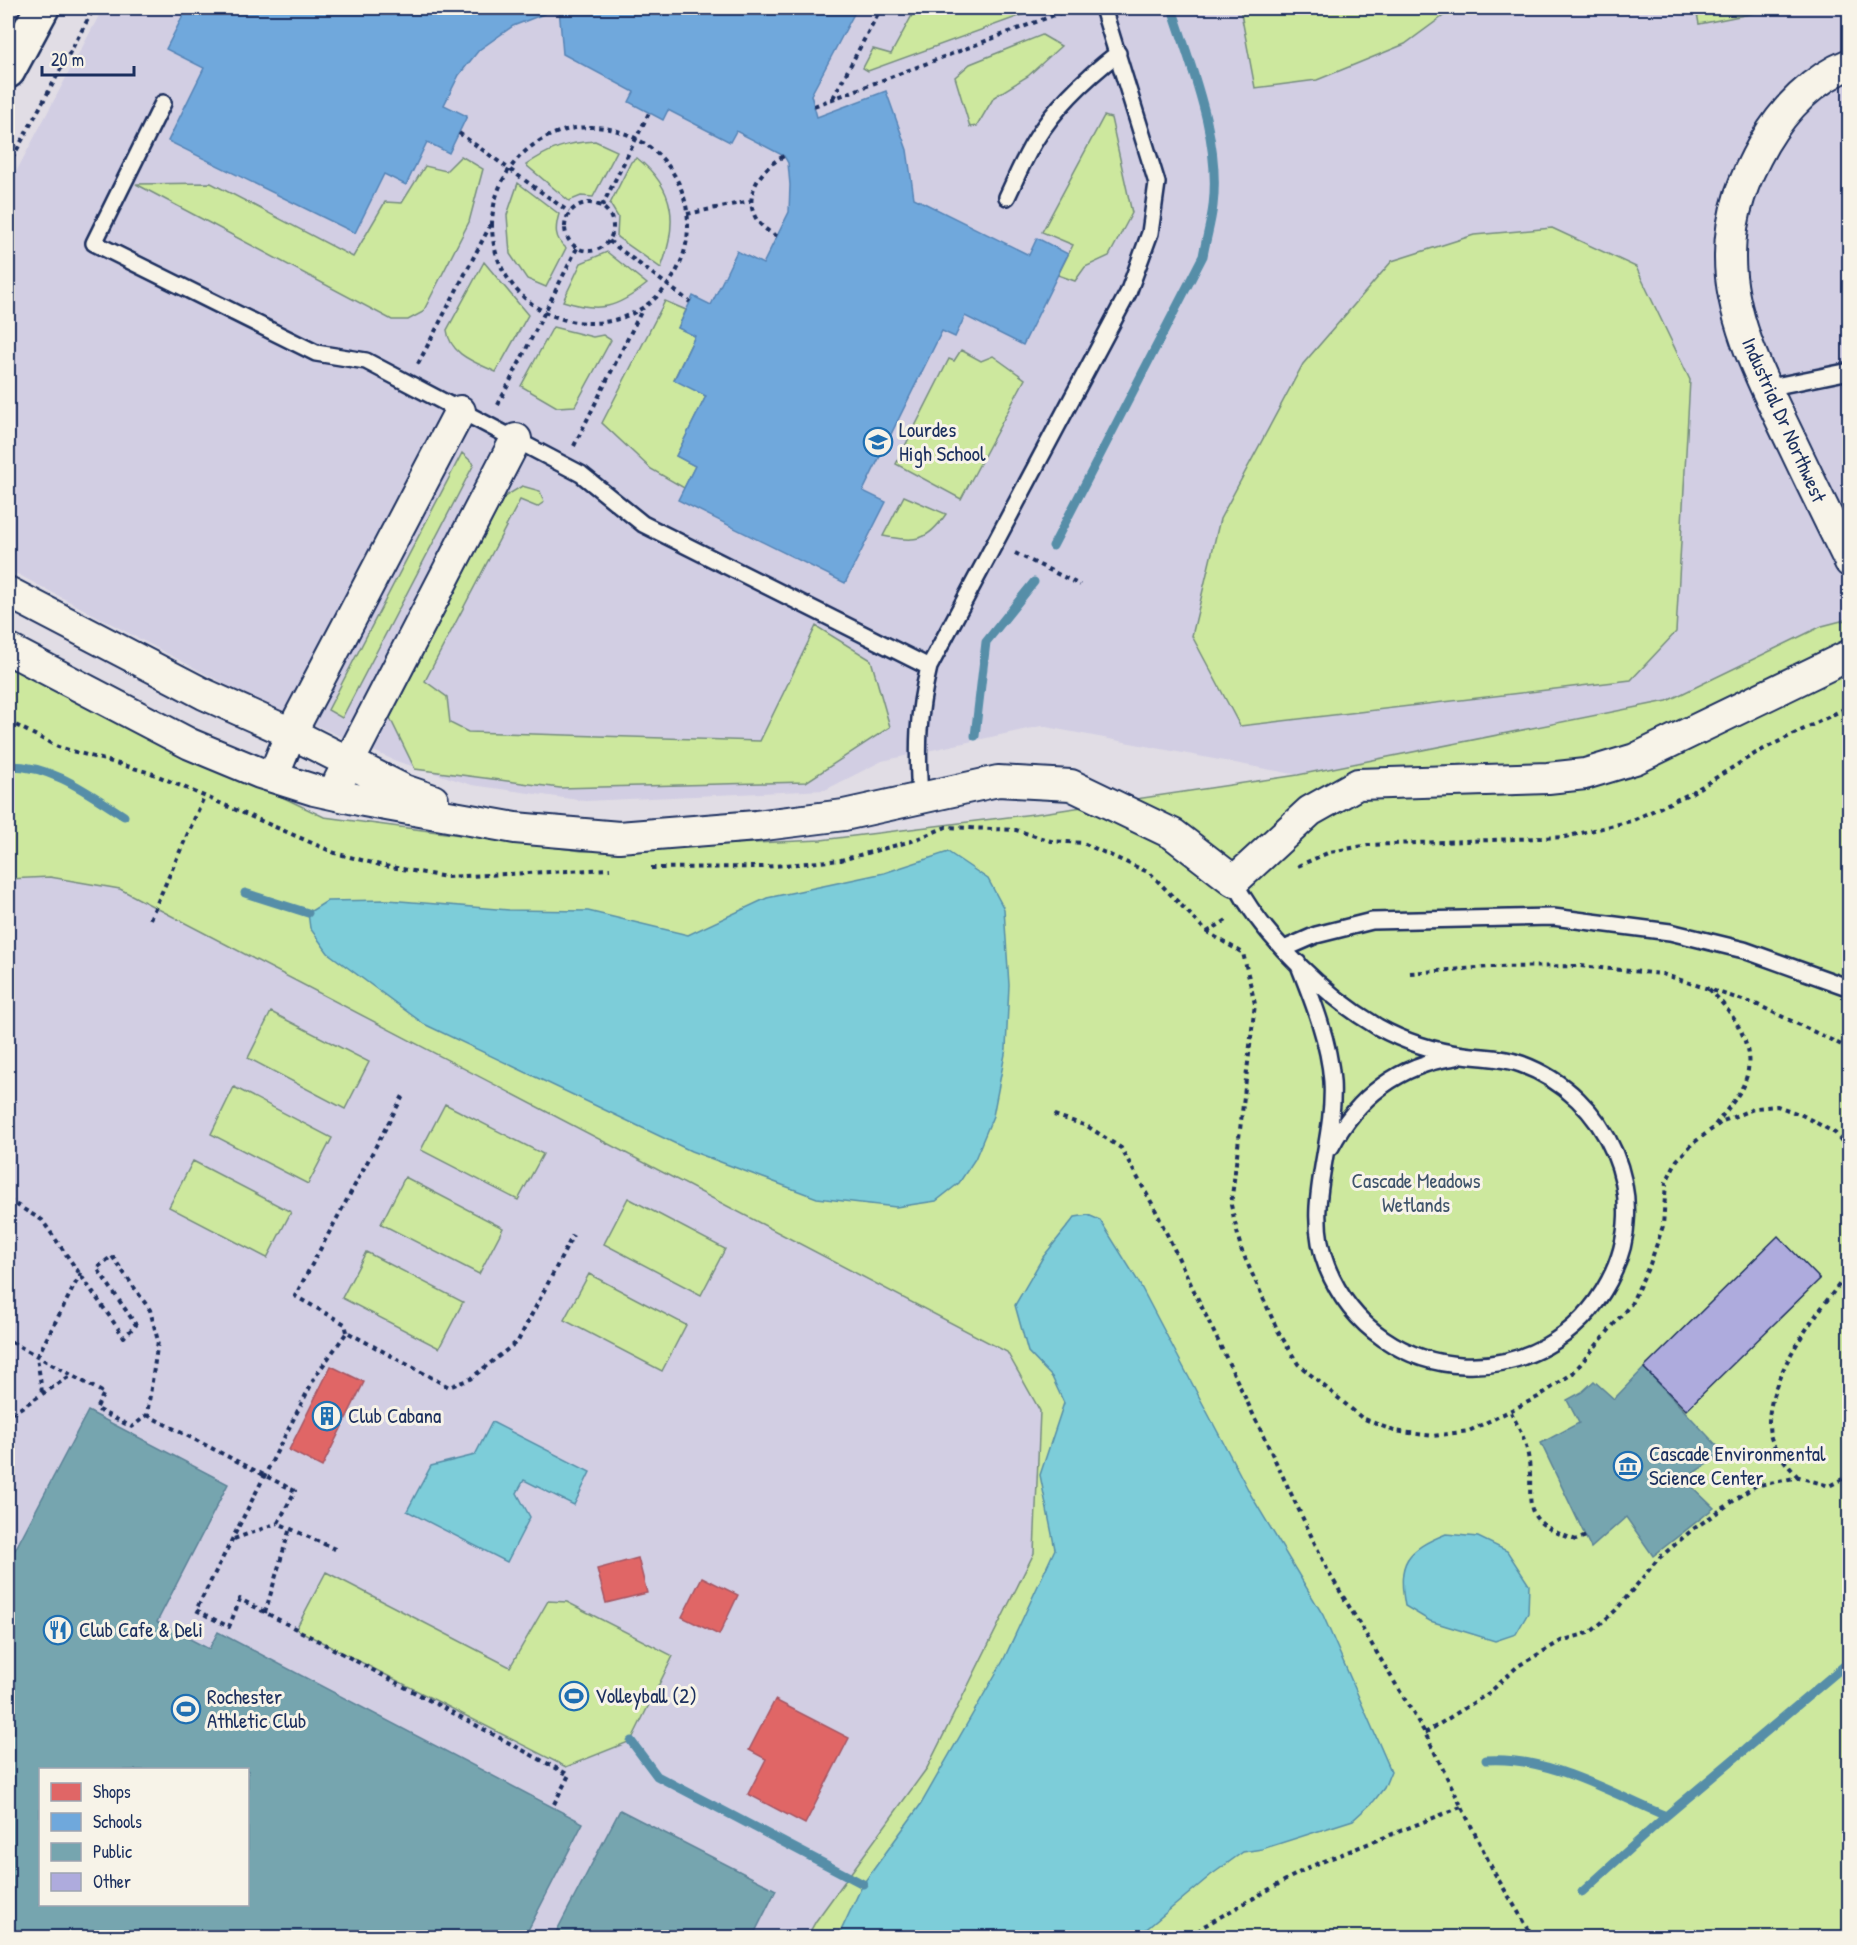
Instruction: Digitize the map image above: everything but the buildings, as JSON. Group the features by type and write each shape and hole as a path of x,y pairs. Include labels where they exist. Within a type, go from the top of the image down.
{"main road":[{"path":"8,71 42,8"}],"street":[{"name":"Industrial Dr Northwest","path":"1850,64 1834,71 1809,88 1785,112 1750,168 1737,200 1730,257 1731,282 1740,319 1766,388 1850,562"},
{"path":"273,777 291,733 460,411"},
{"path":"331,794 349,764 516,438"},
{"path":"8,592 204,694 291,733 404,790 515,828"},
{"path":"8,649 190,744 273,777 331,794 515,828 619,837 756,826 833,816 998,781 1071,785 1173,834 1234,881 1310,811 1358,784 1538,779 1606,769 1645,754 1850,655"}],"lane":[{"path":"920,798 917,740 919,706 929,667 1128,293 1150,233 1157,183 1103,8"},
{"path":"1006,197 1036,139 1054,114 1090,74 1118,53"},
{"path":"163,103 94,243 316,354 366,361 581,474 643,524 929,667"},
{"path":"1766,388 1850,371"},
{"path":"1234,881 1248,908 1284,949 1341,1001 1379,1027 1420,1046 1465,1056 1497,1058 1519,1063 1548,1075 1567,1088 1600,1124 1620,1164 1626,1193 1627,1219 1615,1270 1600,1298 1563,1337 1518,1359 1494,1365 1466,1366 1440,1363 1414,1355 1391,1344 1354,1313 1338,1290 1326,1265 1319,1238 1318,1189 1327,1155 1332,1080 1317,1011 1298,963"},
{"path":"1284,949 1316,935 1372,921 1553,917 1670,932 1744,950 1850,987"},
{"path":"1327,1155 1342,1126 1362,1101 1386,1082 1411,1068 1439,1059 1465,1056"}],"path":[{"path":"8,166 94,8"},
{"path":"833,99 880,8"},
{"path":"814,106 1073,8"},
{"path":"602,206 649,113"},
{"path":"581,126 614,129 644,142 667,164 683,192 687,214 688,224 683,256 668,285 644,307 615,321 582,324 544,312 523,298 503,273 493,242 492,209 503,179 510,169 522,153 550,135 581,126"},
{"path":"459,133 569,213"},
{"path":"777,236 761,225 750,201 751,194 763,171 784,156"},
{"path":"687,214 750,201"},
{"path":"586,202 602,206 612,218 613,226 609,241 596,250 588,251 577,248 565,232 565,223 569,213 586,202"},
{"path":"407,384 492,221"},
{"path":"609,241 690,302"},
{"path":"488,424 577,248"},
{"path":"564,465 644,307"},
{"path":"1009,550 1080,585"},
{"path":"1290,872 1299,865 1330,852 1368,845 1565,837 1631,820 1691,793 1756,753 1850,706"},
{"path":"8,721 58,747 151,772 204,797 150,920"},
{"path":"1051,841 1083,843 1150,873 1207,932 1243,953 1255,1004 1231,1205 1241,1249 1256,1288 1298,1364 1362,1418 1394,1431 1433,1436 1469,1431 1510,1412 1573,1373 1604,1339 1631,1304 1650,1264 1663,1226 1666,1182 1677,1160 1692,1144 1723,1121 1756,1108 1777,1106 1802,1115 1835,1133 1850,1151"},
{"path":"1207,932 1248,908"},
{"path":"1410,973 1490,967 1580,966 1662,974 1758,1005 1850,1049"},
{"path":"1708,987 1731,1011 1743,1035 1748,1070 1736,1098 1711,1130"},
{"path":"404,1094 296,1296 345,1324 347,1332 449,1387 470,1379 518,1341 573,1235"},
{"path":"1054,1115 1087,1126 1121,1148 1154,1207 1329,1573 1425,1733 1495,1874 1534,1938"},
{"path":"8,1200 42,1220 124,1337 136,1325 97,1268 112,1256 150,1310 159,1341 147,1415 132,1427 105,1413 96,1408 104,1393 8,1340"},
{"path":"1798,1477 1778,1453 1769,1427 1773,1395 1786,1367 1820,1308 1850,1271"},
{"path":"42,1392 37,1357 81,1273"},
{"path":"347,1332 316,1375 266,1477 196,1610 229,1626 240,1599 569,1775 554,1803"},
{"path":"8,1422 13,1413 42,1392 71,1376"},
{"path":"1510,1412 1523,1436 1528,1452 1532,1514 1542,1525 1555,1533 1576,1540 1586,1536"},
{"path":"147,1415 295,1491 278,1522 233,1539"},
{"path":"1425,1733 1489,1693 1518,1666 1561,1641 1591,1632 1617,1610 1658,1559 1727,1504 1755,1486 1798,1477 1829,1486 1850,1475"},
{"path":"278,1522 337,1550"},
{"path":"266,1613 290,1528"},
{"path":"1191,1938 1204,1926 1309,1867 1461,1807"}],"shaded area":[{"name":"Lourdes High School","path":"103,8 1849,8 1849,619 1822,626 1667,701 1298,775 1041,726 882,761 825,790 585,801 472,785 396,761 234,689 8,569 8,187"},
{"name":"Rochester Athletic Club","path":"50,877 120,889 1007,1352 1040,1411 1034,1553 927,1768 816,1921 807,1937 8,1937 8,879"}],"green space":[{"path":"916,8 1030,8 1025,14 868,71 863,68 873,49 891,54"},
{"path":"1240,8 1454,8 1405,44 1317,80 1255,88"},
{"path":"1696,8 1780,8 1699,24"},
{"path":"1042,35 1061,46 1028,76 994,97 977,126 970,127 955,77 970,64"},
{"path":"1104,116 1111,118 1132,213 1109,256 1085,267 1075,281 1058,275 1073,245 1042,232"},
{"path":"595,141 617,151 593,197 581,196 569,201 526,165 559,147"},
{"path":"461,156 483,169 469,222 423,312 408,320 392,320 136,184 211,183 353,257 385,202 402,203 425,166 446,171"},
{"path":"637,158 660,182 670,208 670,236 661,268 617,237 618,217 610,204 631,162"},
{"path":"518,183 559,214 557,232 559,240 566,248 546,287 527,279 510,254 507,215"},
{"path":"1552,228 1636,267 1690,380 1676,632 1631,680 1240,726 1192,636 1220,519 1303,364 1392,261 1474,235"},
{"path":"607,252 647,284 626,298 608,306 588,307 563,301 581,263"},
{"path":"484,262 528,315 496,372 458,352 449,339 447,330"},
{"path":"665,301 686,310 678,328 695,336 674,379 706,396 676,456 695,466 684,488 651,469 602,423"},
{"path":"553,327 593,337 603,335 611,340 575,406 557,407 521,386"},
{"path":"961,350 981,361 993,356 1025,379 961,499 896,464 949,359 954,361"},
{"path":"462,453 474,464 342,718 328,710"},
{"path":"522,486 540,491 544,502 537,507 520,500 425,681 447,697 450,723 468,732 760,741 816,626 871,660 890,727 806,782 560,788 415,769 390,718 504,497"},
{"path":"904,496 946,514 933,530 920,538 904,539 883,536"},
{"name":"Cascade Meadows Wetlands","path":"1849,619 1849,1937 807,1937 816,1921 927,1768 1034,1553 1040,1411 1007,1352 120,889 50,877 8,879 8,667 324,817 582,851 821,840 1042,813 1298,775 1667,701 1822,626"},
{"path":"271,1012 369,1062 345,1109 248,1058"},
{"path":"234,1087 332,1138 308,1184 211,1134"},
{"path":"445,1104 543,1154 518,1200 421,1150"},
{"path":"193,1161 291,1212 267,1258 169,1207"},
{"path":"405,1177 503,1228 479,1274 381,1224"},
{"path":"628,1198 725,1249 701,1295 604,1244"},
{"path":"366,1252 463,1302 439,1348 342,1298"},
{"path":"589,1274 686,1325 662,1371 564,1320"},
{"path":"326,1572 510,1667 548,1601 567,1602 673,1656 631,1741 566,1767 296,1629"}],"water":[{"path":"948,852 988,879 1004,909 1009,985 1006,1049 993,1116 975,1159 959,1183 936,1201 896,1207 817,1198 691,1151 424,1024 328,953 310,928 308,913 327,901 388,900 509,910 588,911 688,935 767,898 884,873"},
{"path":"1088,1215 1100,1220 1138,1281 1252,1497 1323,1615 1391,1771 1384,1788 1374,1801 1353,1820 1262,1849 1243,1852 1211,1875 1137,1937 838,1937 863,1884 921,1804 1003,1661 1055,1549 1040,1475 1064,1403 1052,1377 1028,1352 1015,1305 1043,1257 1075,1217"},
{"path":"492,1422 590,1472 574,1505 524,1480 517,1493 530,1517 507,1562 407,1511 431,1466 475,1455"},
{"path":"1446,1534 1478,1537 1507,1551 1529,1585 1528,1613 1516,1634 1495,1641 1430,1621 1405,1606 1402,1578 1408,1560 1413,1552"}],"waterway":[{"path":"1053,546 1203,256 1213,206 1213,156 1203,105 1172,8"},
{"path":"975,736 986,642 1034,582"},
{"path":"8,766 40,770 55,775 124,816"},
{"path":"245,893 308,913"},
{"path":"1582,1892 1666,1816 1850,1661"},
{"path":"631,1741 657,1776 863,1884"},
{"path":"1486,1760 1509,1760 1556,1770 1578,1777 1666,1816"}],"place":[{"name":"Lourdes High School","path":"878,442"},
{"name":"Club Cabana","path":"327,1416"},
{"name":"Cascade Environmental Science Center","path":"1628,1466"},
{"name":"Club Cafe & Deli","path":"58,1630"},
{"name":"Volleyball (2)","path":"574,1696"},
{"name":"Rochester Athletic Club","path":"186,1709"}]}
